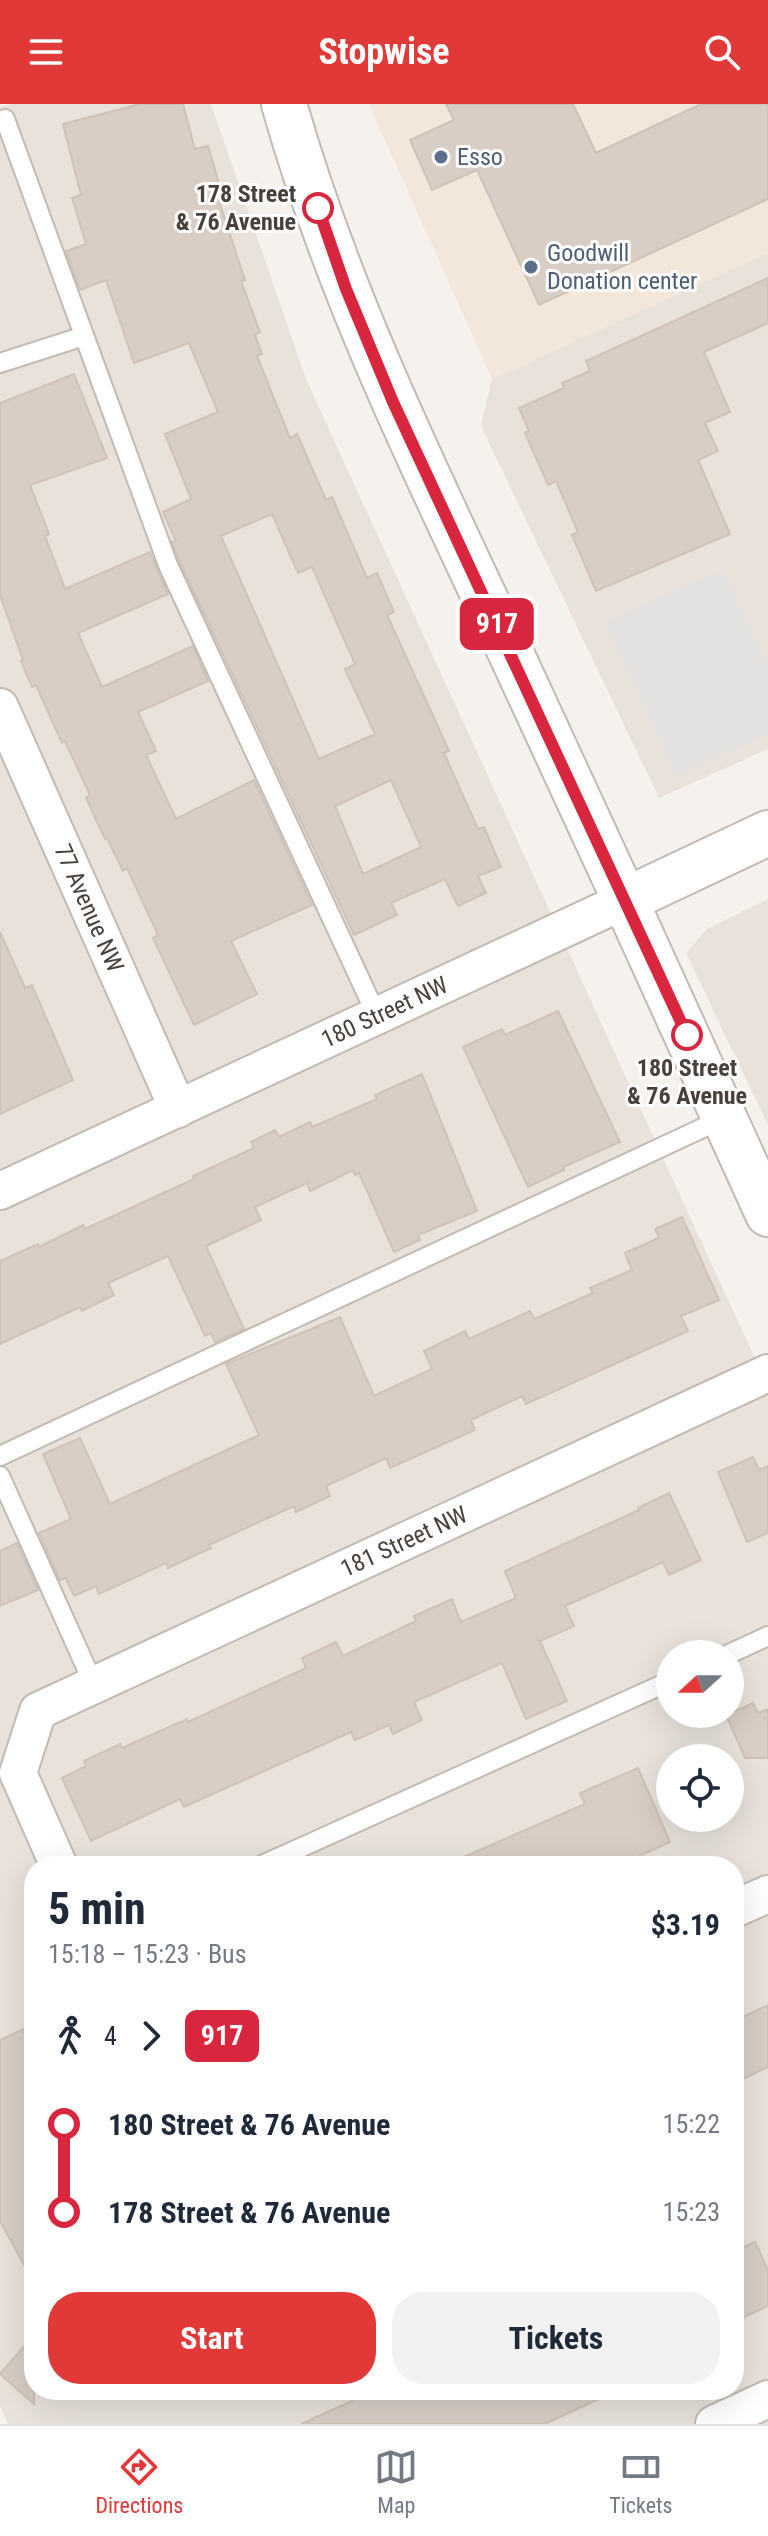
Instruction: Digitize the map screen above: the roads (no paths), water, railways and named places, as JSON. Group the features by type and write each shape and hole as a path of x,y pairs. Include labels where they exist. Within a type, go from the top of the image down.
{"street":[{"path":"284,104 346,289 381,374 626,900 768,1214"},
{"name":"77 Avenue NW","path":"0,707 178,1109"},
{"name":"180 Street NW","path":"0,1191 768,833"},
{"name":"181 Street NW","path":"55,1856 18,1773 38,1711 768,1373"},
{"path":"744,1905 768,1894"},
{"path":"714,2424 768,2399"}],"lane":[{"path":"5,119 168,565 377,1016"},
{"path":"0,363 84,336"},
{"path":"0,1456 724,1118"},
{"path":"0,1476 94,1685"},
{"path":"744,1647 768,1636"},
{"path":"282,1856 656,1687"}],"place":[{"name":"Esso","path":"441,157"},
{"name":"178 Street & 76 Avenue","path":"318,208"},
{"name":"Goodwill Donation center","path":"531,267"},
{"name":"180 Street & 76 Avenue","path":"687,1035"}]}
